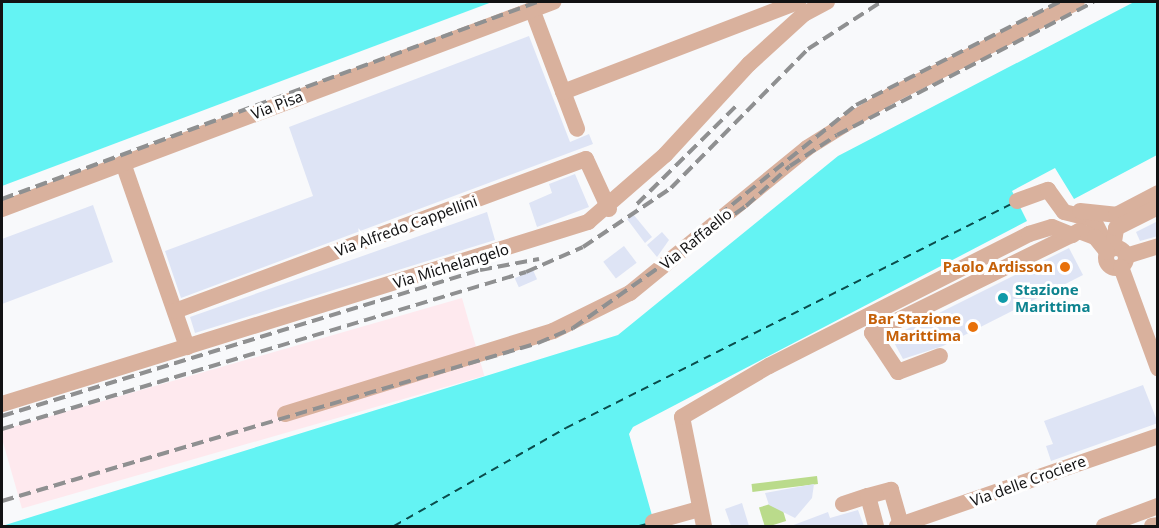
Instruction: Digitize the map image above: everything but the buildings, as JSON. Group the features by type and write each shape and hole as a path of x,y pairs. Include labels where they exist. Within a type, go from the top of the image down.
{"street":[{"name":"Via Pisa","path":"2,209 553,2"},
{"path":"563,92 798,2"},
{"name":"Via Michelangelo","path":"2,404 570,230 609,209 749,64 804,14 827,2"},
{"name":"Via Raffaello","path":"285,414 554,331 630,293 807,148 890,96 1077,2"},
{"path":"532,9 577,129"},
{"name":"Via Alfredo Cappellini","path":"175,311 586,159 609,209"},
{"path":"123,163 187,347"},
{"path":"1017,201 1048,190 1064,212 1093,219 1115,255 1158,368"},
{"path":"1064,212 1116,215 1158,193"},
{"path":"1115,255 1116,228 1158,207"},
{"path":"704,526 682,417 769,366 1029,234 1052,227 1072,235"},
{"path":"940,356 898,372 872,333 1072,235 1088,233 1115,255"},
{"path":"1115,255 1158,246"},
{"name":"Via delle Crociere","path":"899,526 1158,436"},
{"path":"843,504 891,490 899,526"},
{"path":"868,496 876,526"},
{"path":"1104,526 1158,506"},
{"path":"653,522 699,509"},
{"path":"1152,526 1158,525"}],"shaded area":[{"path":"462,298 484,376 22,508 2,439 2,430"}],"green space":[{"path":"817,476 818,484 752,492 751,484"},
{"path":"780,501 786,521 765,526 759,507"}],"water":[{"path":"2,2 492,2 2,186"},
{"path":"1134,2 1157,2 1157,155 1074,199 1055,168 1012,191 1027,221 633,427 629,434 655,526 2,526 618,335 838,156"}],"ferry route":[{"path":"394,526 566,428 1011,204"},
{"path":"639,526 647,524"}],"railway":[{"path":"2,199 537,2"},
{"path":"2,429 526,272 583,247 671,188 808,49 881,2"},
{"path":"718,216 856,105 1059,2"},
{"path":"2,501 538,343 573,328 746,206 790,166 837,135 1094,2"},
{"path":"637,204 737,105"},
{"path":"2,416 480,270 539,259"}],"place":[{"name":"Paolo Ardisson","path":"1065,267"},
{"name":"Stazione Marittima","path":"1003,298"},
{"name":"Bar Stazione Marittima","path":"973,327"}]}
